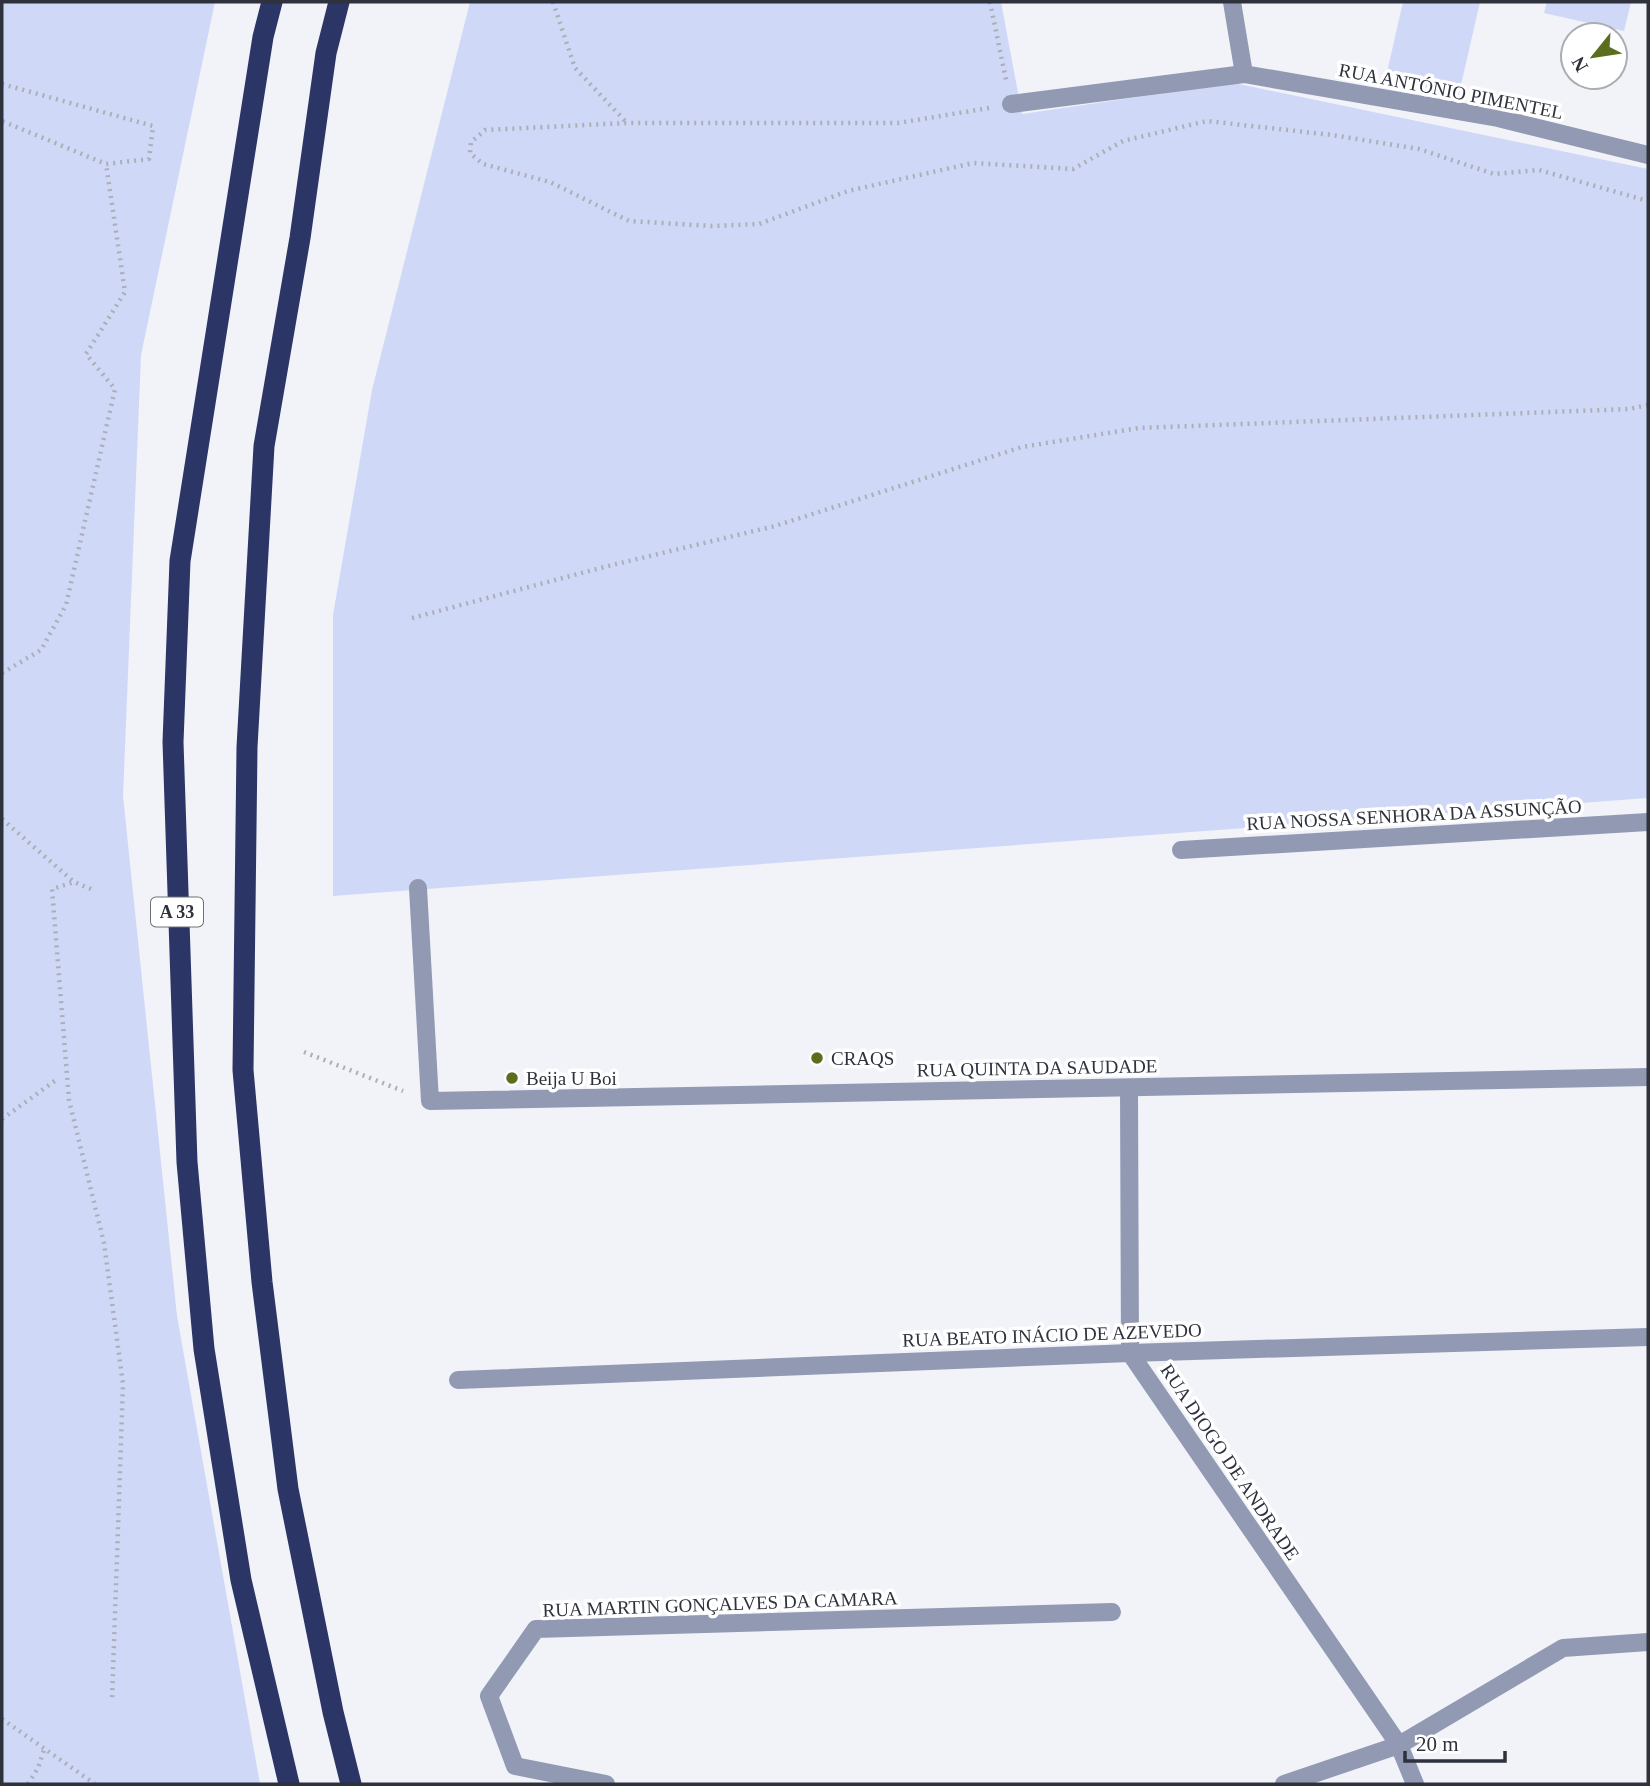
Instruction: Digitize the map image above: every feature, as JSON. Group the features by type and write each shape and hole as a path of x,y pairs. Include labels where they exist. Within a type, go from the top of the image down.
{"highway":[{"name":"A 33","path":"272,2 263,37 180,561 173,742 187,1162 204,1349 241,1580 289,1784"},
{"path":"339,2 326,53 300,238 264,446 247,747 243,1070 262,1282 288,1489 333,1712 351,1784"}],"street":[{"path":"1232,2 1244,74"},
{"name":"RUA ANTÓNIO PIMENTEL","path":"1011,104 1244,74 1498,118 1648,155"},
{"name":"RUA NOSSA SENHORA DA ASSUNÇÃO","path":"1181,850 1648,822"},
{"path":"418,888 430,1101"},
{"name":"RUA QUINTA DA SAUDADE","path":"430,1101 1648,1077"},
{"path":"1129,1088 1130,1353"},
{"name":"RUA BEATO INÁCIO DE AZEVEDO","path":"458,1380 1130,1353 1648,1337"},
{"name":"RUA DIOGO DE ANDRADE","path":"1130,1353 1399,1745 1415,1784"},
{"name":"RUA MARTIN GONÇALVES DA CAMARA","path":"606,1784 514,1766 489,1696 536,1629 1112,1612"},
{"path":"1284,1784 1399,1745 1563,1648 1648,1642"}],"path":[{"path":"553,2 575,68 627,123"},
{"path":"990,2 1011,104 898,123 627,123 485,130 471,142 470,153 483,164 550,182 628,221 712,226 759,223 848,191 973,163 1073,169 1123,141 1207,121 1332,135 1419,149 1494,174 1539,170 1648,201"},
{"path":"2,85 153,126 149,159 106,163 2,121"},
{"path":"2,673 41,650 66,605 115,389 86,354 125,292 106,163"},
{"path":"412,618 608,565 775,526 1022,447 1139,428 1629,409 1648,405"},
{"path":"2,818 74,882 91,888"},
{"path":"74,882 52,889 69,1100 104,1243 123,1384 113,1701"},
{"path":"304,1052 430,1101"},
{"path":"2,1119 56,1080"},
{"path":"2,1719 95,1784"},
{"path":"28,1784 38,1768 44,1750"}],"shaded area":[{"path":"2,2 215,2 141,355 123,796 177,1316 260,1784 2,1784"},
{"path":"470,2 1001,2 1022,114 1234,83 1648,169 1648,798 333,896 333,615 372,390"},
{"path":"1403,2 1480,2 1458,98 1385,81"},
{"path":"1547,2 1631,2 1626,21 1580,21 1544,13"}],"place":[{"name":"CRAQS","path":"817,1058"},
{"name":"Beija U Boi","path":"512,1078"}]}
